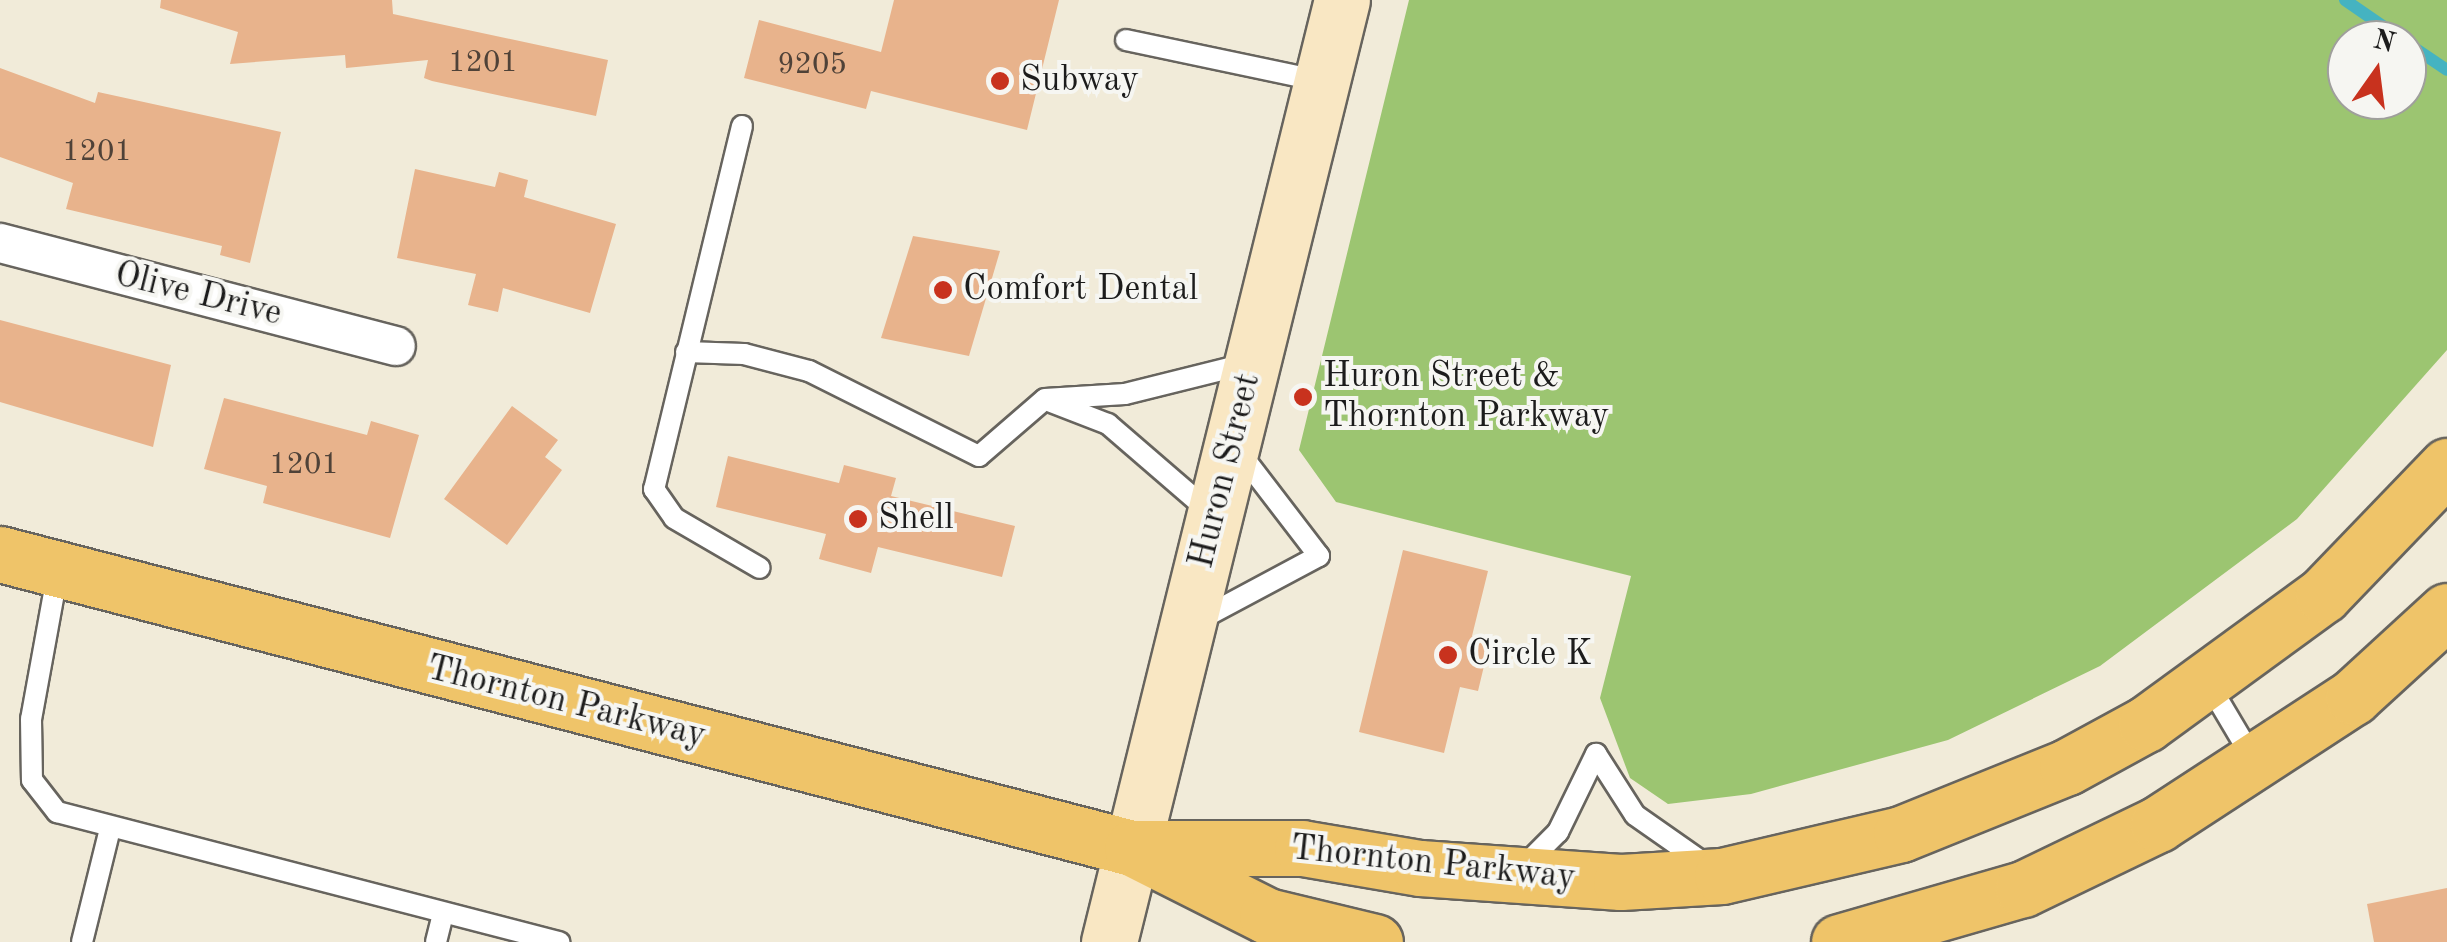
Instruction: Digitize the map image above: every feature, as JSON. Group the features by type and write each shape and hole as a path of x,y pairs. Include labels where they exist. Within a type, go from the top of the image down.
{"main road":[{"name":"Huron Street","path":"1110,942 1342,0"},
{"name":"Thornton Parkway","path":"1132,848 1302,848 1514,877 1621,882 1722,876 1831,855 1986,802 2067,768 2207,682 2323,595 2447,466"},
{"name":"Thornton Parkway","path":"0,554 1132,848 1267,916 1374,942"},
{"path":"1839,942 2023,889 2115,847 2257,765 2354,697 2447,611"}],"street":[{"name":"Olive Drive","path":"0,244 396,346"}],"lane":[{"path":"1126,40 1322,81"},
{"path":"742,126 654,488 674,518 760,568"},
{"path":"686,352 744,354 810,372 979,456 1045,399 1126,394 1252,363"},
{"path":"1045,399 1108,424 1214,516"},
{"path":"1187,626 1319,556 1232,443"},
{"path":"58,569 31,719 32,780 57,812 526,938 559,942"},
{"path":"2207,682 2257,765"},
{"path":"1514,877 1558,832 1596,754 1635,816 1722,876"},
{"path":"82,942 110,828"},
{"path":"436,942 443,913"}],"green space":[{"path":"1409,0 2447,0 2447,350 2297,519 2100,666 1948,740 1751,794 1668,804 1630,778 1600,698 1631,576 1336,502 1299,450"}],"building":[{"path":"161,0 392,0 393,14 608,60 596,116 432,81 424,78 428,60 346,68 345,55 230,64 238,32 160,8"},
{"path":"894,0 1059,0 1027,130 871,91 866,109 744,78 759,20 881,52"},
{"path":"0,68 95,103 98,92 281,132 250,263 220,255 222,246 66,209 73,183 0,157"},
{"path":"415,169 495,187 499,172 528,180 524,197 616,224 590,313 503,288 498,312 468,305 476,274 397,258"},
{"name":"Comfort Dental","path":"913,236 1000,251 969,356 881,338"},
{"path":"0,320 171,365 153,447 0,402"},
{"path":"224,398 367,435 371,421 419,435 390,538 263,503 267,486 204,469"},
{"path":"512,406 558,440 545,457 562,470 507,545 444,499"},
{"name":"Shell","path":"728,456 839,483 844,465 896,478 891,496 1015,526 1002,577 878,547 871,573 819,559 826,534 716,507"},
{"name":"Circle K","path":"1403,550 1488,571 1472,636 1490,641 1478,691 1460,687 1444,753 1359,732"},
{"path":"2447,888 2447,942 2374,942 2367,904"}],"waterway":[{"path":"2345,0 2374,20"},
{"path":"2427,56 2447,70"}],"place":[{"name":"Subway","path":"1000,81"},
{"name":"Comfort Dental","path":"943,290"},
{"name":"Huron Street & Thornton Parkway","path":"1303,397"},
{"name":"Shell","path":"858,519"},
{"name":"Circle K","path":"1448,655"}]}
